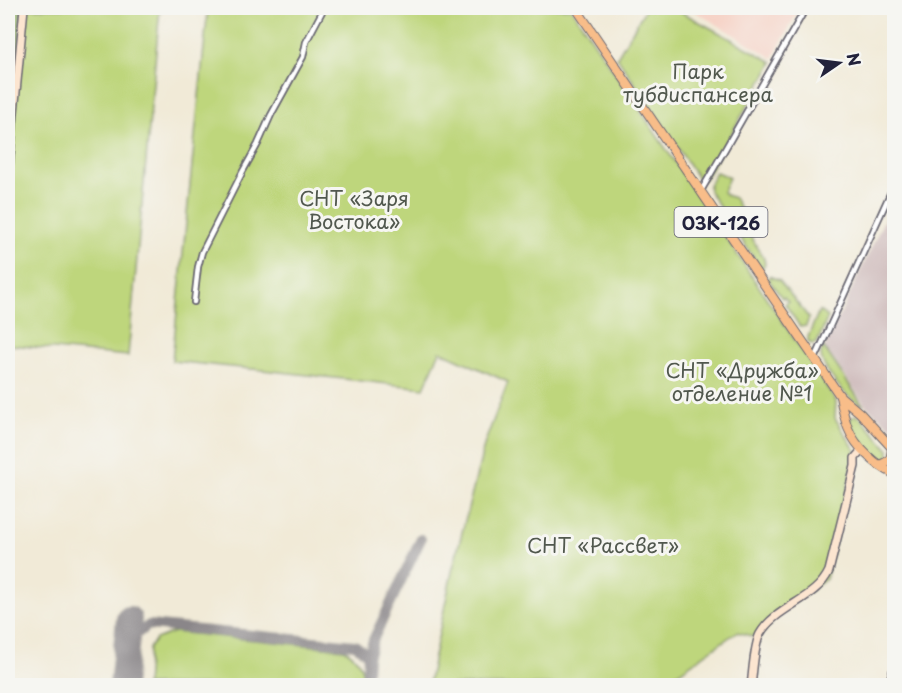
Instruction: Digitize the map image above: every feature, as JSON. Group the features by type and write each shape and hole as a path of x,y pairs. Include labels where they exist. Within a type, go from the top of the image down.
{"main road":[{"name":"03К-126","path":"576,8 840,396 860,412 893,449 891,458 879,465"},
{"name":"03К-126","path":"840,396 849,430 862,450 894,474"},
{"path":"846,422 849,417 860,412"}],"street":[{"path":"8,176 24,8"},
{"path":"194,302 202,252 303,57 306,42 324,8"},
{"path":"701,191 806,8"},
{"path":"814,359 894,185"},
{"path":"751,686 758,638 764,628 781,612 816,589 826,579 848,496 855,458 862,450"}],"shaded area":[{"path":"689,8 792,8 798,11 773,58"},
{"path":"894,199 894,429 866,406 825,347"}],"green space":[{"path":"8,8 22,8 8,154"},
{"path":"24,8 160,8 128,356 11,345 8,362 8,176"},
{"path":"208,8 571,8 836,401 835,418 856,451 826,579 781,612 758,638 737,632 668,680 672,685 428,685 452,572 485,442 508,382 440,351 424,388 172,361"},
{"name":"Парк тубдиспансера","path":"646,8 674,8 773,62 703,180 697,177 617,57"},
{"path":"716,172 729,177 723,192 734,198 742,212 731,221 728,220 709,191 709,185"},
{"path":"748,231 764,259 763,267 760,267 741,239"},
{"path":"769,276 779,280 809,318 806,326 800,327 785,304 788,302 784,297 782,298 768,279"},
{"path":"819,311 828,317 817,343 812,344 808,342 808,337"},
{"path":"823,346 863,405 844,392 831,376 821,355"},
{"path":"856,415 889,450 889,457 880,461 861,442 851,424 850,418"},
{"path":"174,632 344,649 360,664 362,685 146,685 149,648 156,639"}],"taxiway":[{"path":"368,658 373,640 421,539"},
{"path":"127,641 149,625 355,645 366,653 368,658 366,686"}],"runway":[{"path":"122,686 129,619"}],"railway":[{"path":"884,686 894,656"}],"park label":[{"name":"СНТ «Заря Востока»","path":"354,210"},
{"name":"СНТ «Дружба» отделение №1","path":"742,382"},
{"name":"СНТ «Рассвет»","path":"603,545"}]}
